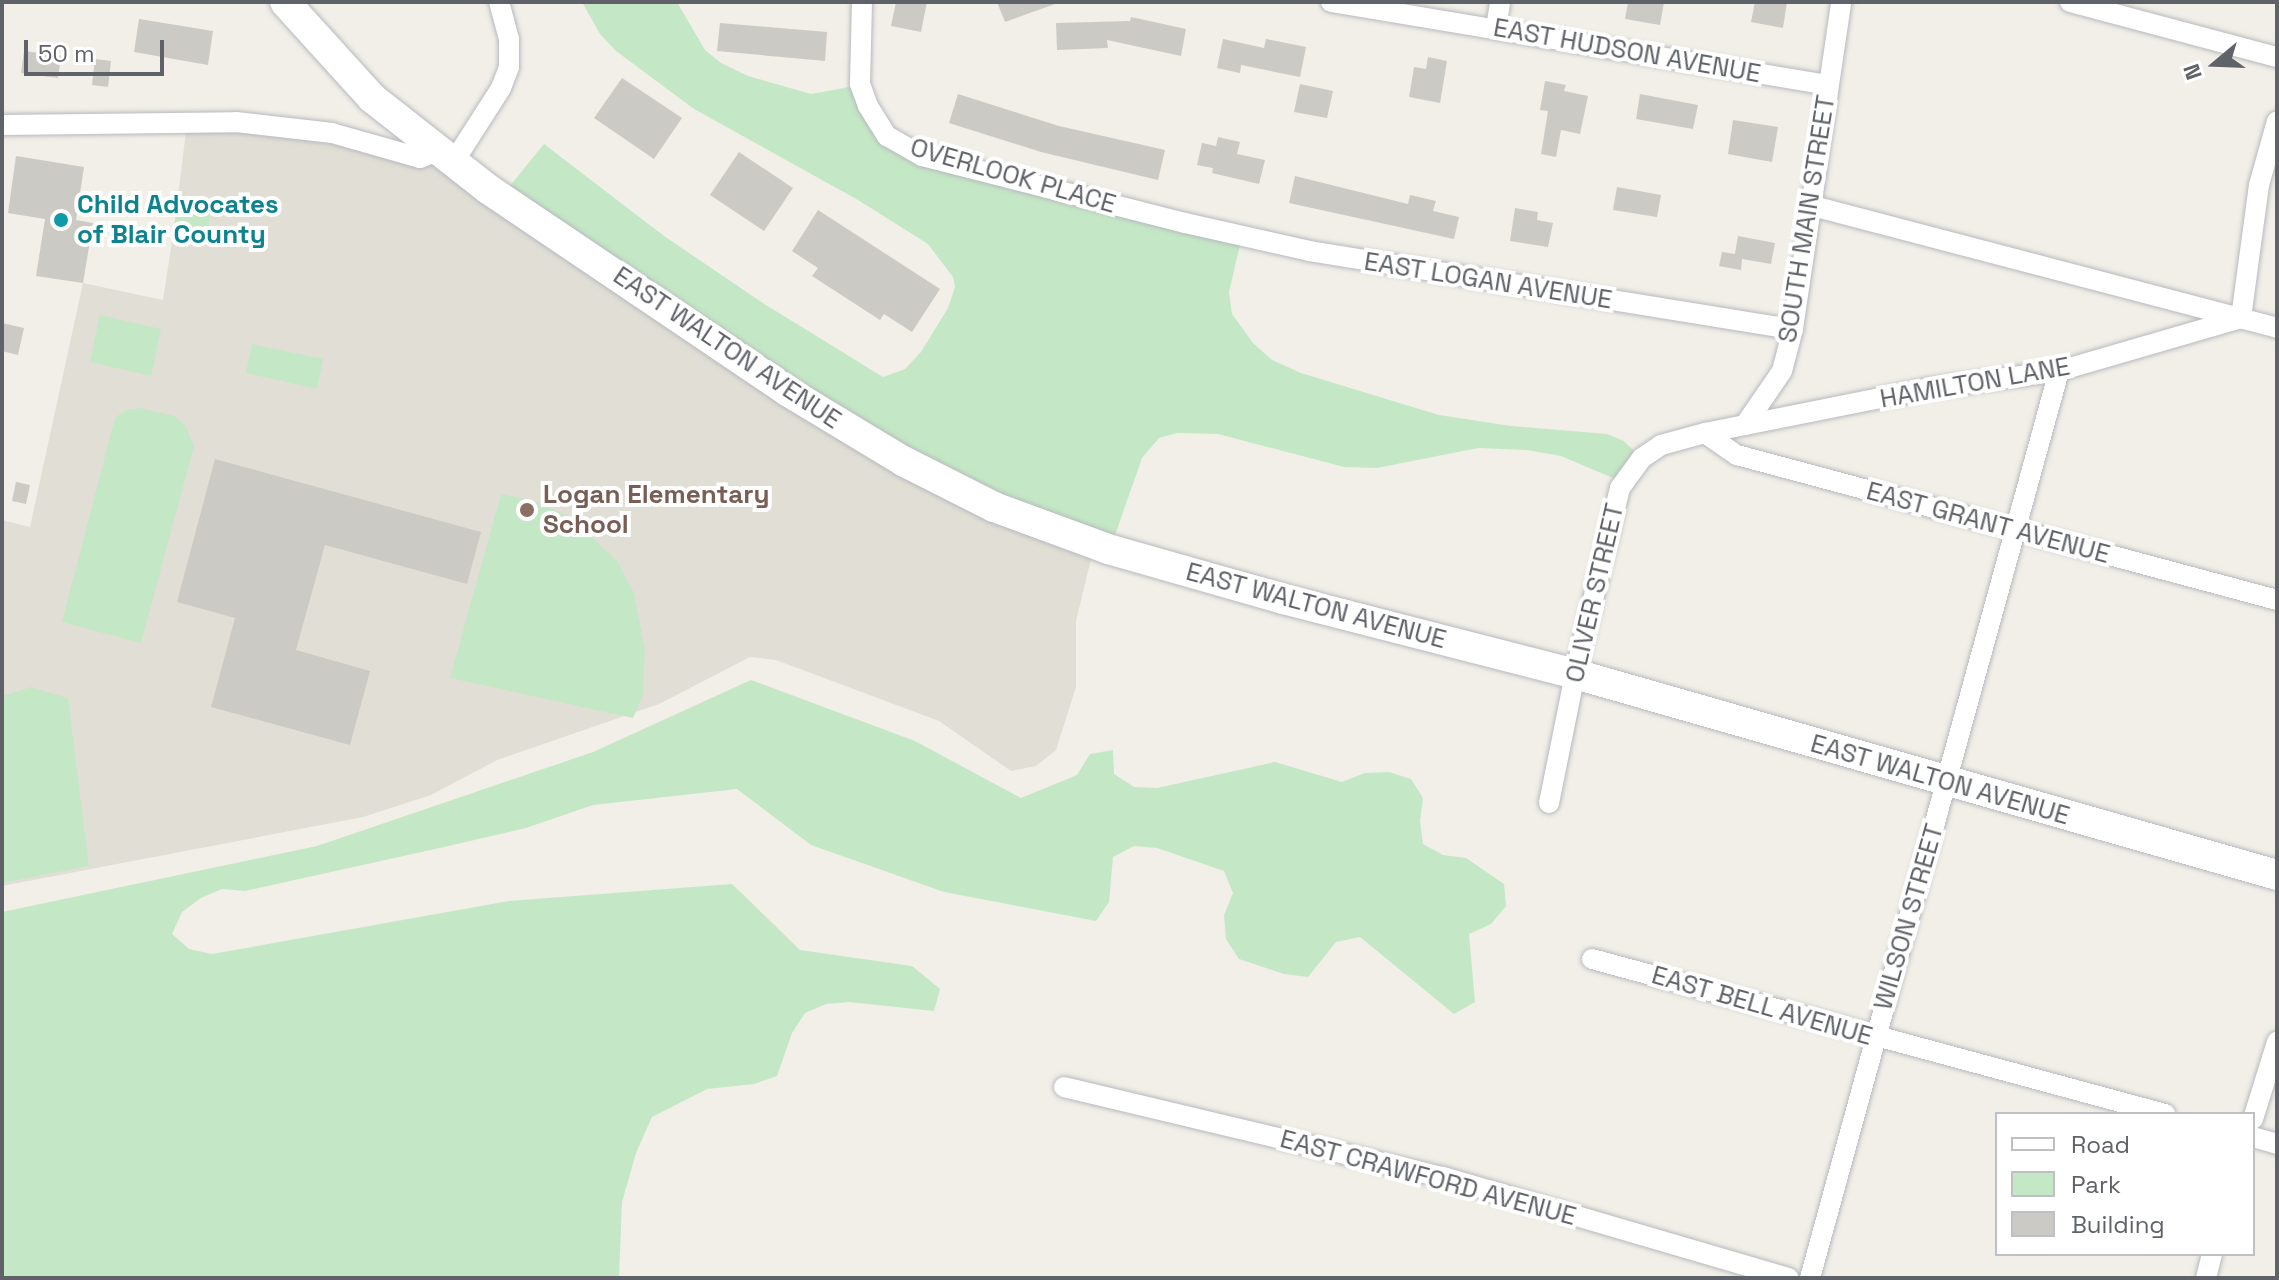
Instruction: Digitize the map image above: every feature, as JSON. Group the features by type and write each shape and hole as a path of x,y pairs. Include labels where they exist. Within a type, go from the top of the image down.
{"main road":[{"name":"EAST WALTON AVENUE","path":"285,2 372,98 445,157 787,391 903,461 994,507 1108,549 1283,599 1575,674 2277,875"}],"street":[{"path":"2,125 236,122 332,133 420,158 445,157 501,88 509,67 509,39 499,2"},
{"name":"OVERLOOK PLACE","path":"862,2 860,84 877,123 895,142 922,156 1185,223"},
{"name":"EAST HUDSON AVENUE","path":"1331,2 1828,85"},
{"path":"1496,28 1500,2"},
{"name":"SOUTH MAIN STREET","path":"1745,425 1782,371 1793,329 1841,2"},
{"path":"2070,2 2277,57"},
{"path":"2241,318 2259,185 2277,121"},
{"path":"1813,206 2277,328"},
{"name":"EAST LOGAN AVENUE","path":"1185,223 1400,268 1793,329"},
{"name":"HAMILTON LANE","path":"1705,433 1930,388 2059,371 2241,318"},
{"name":"WILSON STREET","path":"1810,1278 2059,371"},
{"name":"OLIVER STREET","path":"1549,803 1575,674 1620,488 1629,472 1661,445 1705,433"},
{"name":"EAST GRANT AVENUE","path":"1705,433 1737,455 2277,600"},
{"name":"EAST BELL AVENUE","path":"1592,959 2157,1112"},
{"path":"2255,1113 2277,1042"},
{"name":"EAST CRAWFORD AVENUE","path":"1064,1087 1443,1177 1789,1278"},
{"path":"2255,1138 2277,1144"},
{"path":"2206,1278 2212,1256"}],"shaded area":[{"name":"Logan Elementary School","path":"236,122 427,158 1097,534 1076,621 1076,687 1056,750 1036,766 1011,771 939,721 776,660 750,657 659,704 497,760 431,795 363,817 2,886 2,520 30,527 83,283 163,300 172,241 206,246 211,210 177,205 187,123"}],"green space":[{"path":"582,2 677,2 705,50 721,63 748,76 811,94 860,85 887,136 1242,236 1229,292 1232,314 1253,343 1272,360 1301,373 1439,415 1511,426 1607,434 1624,441 1639,456 1620,481 1561,456 1527,450 1478,448 1377,468 1344,467 1218,434 1177,433 1159,438 1142,458 1114,538 954,482 501,197 544,144 664,236 766,305 883,377 905,369 921,352 948,308 955,287 953,277 928,244 858,200 694,109 616,51 600,34"},
{"path":"177,205 211,210 206,246 172,241"},
{"path":"100,315 161,329 151,376 90,362"},
{"path":"252,344 323,359 317,389 246,373"},
{"path":"141,408 174,416 185,425 194,446 141,643 62,622 115,418 126,410"},
{"path":"501,494 530,500 569,516 617,561 634,593 645,651 643,695 633,718 450,678"},
{"path":"751,680 915,741 1021,798 1077,775 1090,754 1113,750 1114,774 1134,787 1157,788 1275,762 1342,782 1365,773 1389,772 1411,779 1423,798 1420,821 1423,844 1443,855 1466,858 1504,884 1506,906 1491,924 1469,934 1475,1002 1454,1014 1360,937 1336,942 1308,977 1284,974 1239,959 1226,939 1224,915 1233,893 1224,871 1157,848 1134,846 1113,857 1109,902 1096,921 944,892 811,845 737,789 593,805 526,828 444,847 245,891 222,889 201,898 182,912 172,934 189,949 212,954 509,901 732,884 800,950 912,966 940,989 934,1011 849,1002 826,1004 805,1013 792,1033 777,1076 754,1084 707,1089 652,1117 636,1153 622,1202 619,1278 2,1278 2,912 317,846 593,752"},
{"path":"31,687 68,698 89,866 2,883 2,696"}],"building":[{"path":"896,2 927,2 921,32 891,26"},
{"path":"997,2 1055,2 1055,4 1005,22"},
{"path":"1628,2 1664,2 1660,25 1625,19"},
{"path":"1755,2 1787,2 1783,28 1751,22"},
{"path":"1131,17 1186,29 1181,56 1107,40 1108,48 1057,50 1056,23 1130,21"},
{"path":"139,19 213,31 208,65 134,52"},
{"path":"720,23 827,32 825,61 717,51"},
{"path":"1223,39 1264,48 1266,39 1306,47 1300,77 1241,65 1240,73 1217,68"},
{"path":"24,51 61,56 58,78 21,73"},
{"path":"1428,57 1447,61 1440,103 1409,97 1414,67 1426,69"},
{"path":"95,59 111,61 108,87 92,85"},
{"path":"622,78 682,118 654,159 594,118"},
{"path":"1545,81 1566,85 1564,91 1588,96 1580,134 1561,130 1556,157 1541,154 1548,111 1540,110"},
{"path":"1300,84 1333,91 1327,118 1294,112"},
{"path":"958,94 1059,126 1165,150 1158,180 1041,152 949,123"},
{"path":"1640,94 1698,105 1693,129 1636,119"},
{"path":"1733,120 1778,127 1772,162 1728,154"},
{"path":"1218,137 1240,142 1237,154 1265,160 1259,184 1212,173 1213,168 1197,165 1202,143 1216,146"},
{"path":"739,152 793,188 764,231 710,195"},
{"name":"Child Advocates of Blair County","path":"16,156 84,167 76,220 93,223 83,283 36,276 45,219 8,213"},
{"path":"1295,176 1408,204 1410,195 1436,201 1433,211 1459,217 1454,239 1289,203"},
{"path":"1617,187 1661,195 1657,217 1613,210"},
{"path":"1515,208 1538,212 1537,220 1553,223 1548,247 1510,241"},
{"path":"818,210 940,289 912,332 884,314 880,320 812,276 818,268 792,251"},
{"path":"1738,236 1775,243 1771,264 1742,259 1741,270 1719,266 1722,252 1735,254"},
{"path":"2,323 24,328 18,355 2,351"},
{"path":"215,459 481,532 467,584 325,545 296,650 370,671 350,745 211,707 235,618 177,602"},
{"path":"16,482 30,485 26,504 12,501"}],"place":[{"name":"Child Advocates of Blair County","path":"61,220"},
{"name":"Logan Elementary School","path":"527,510"}]}
